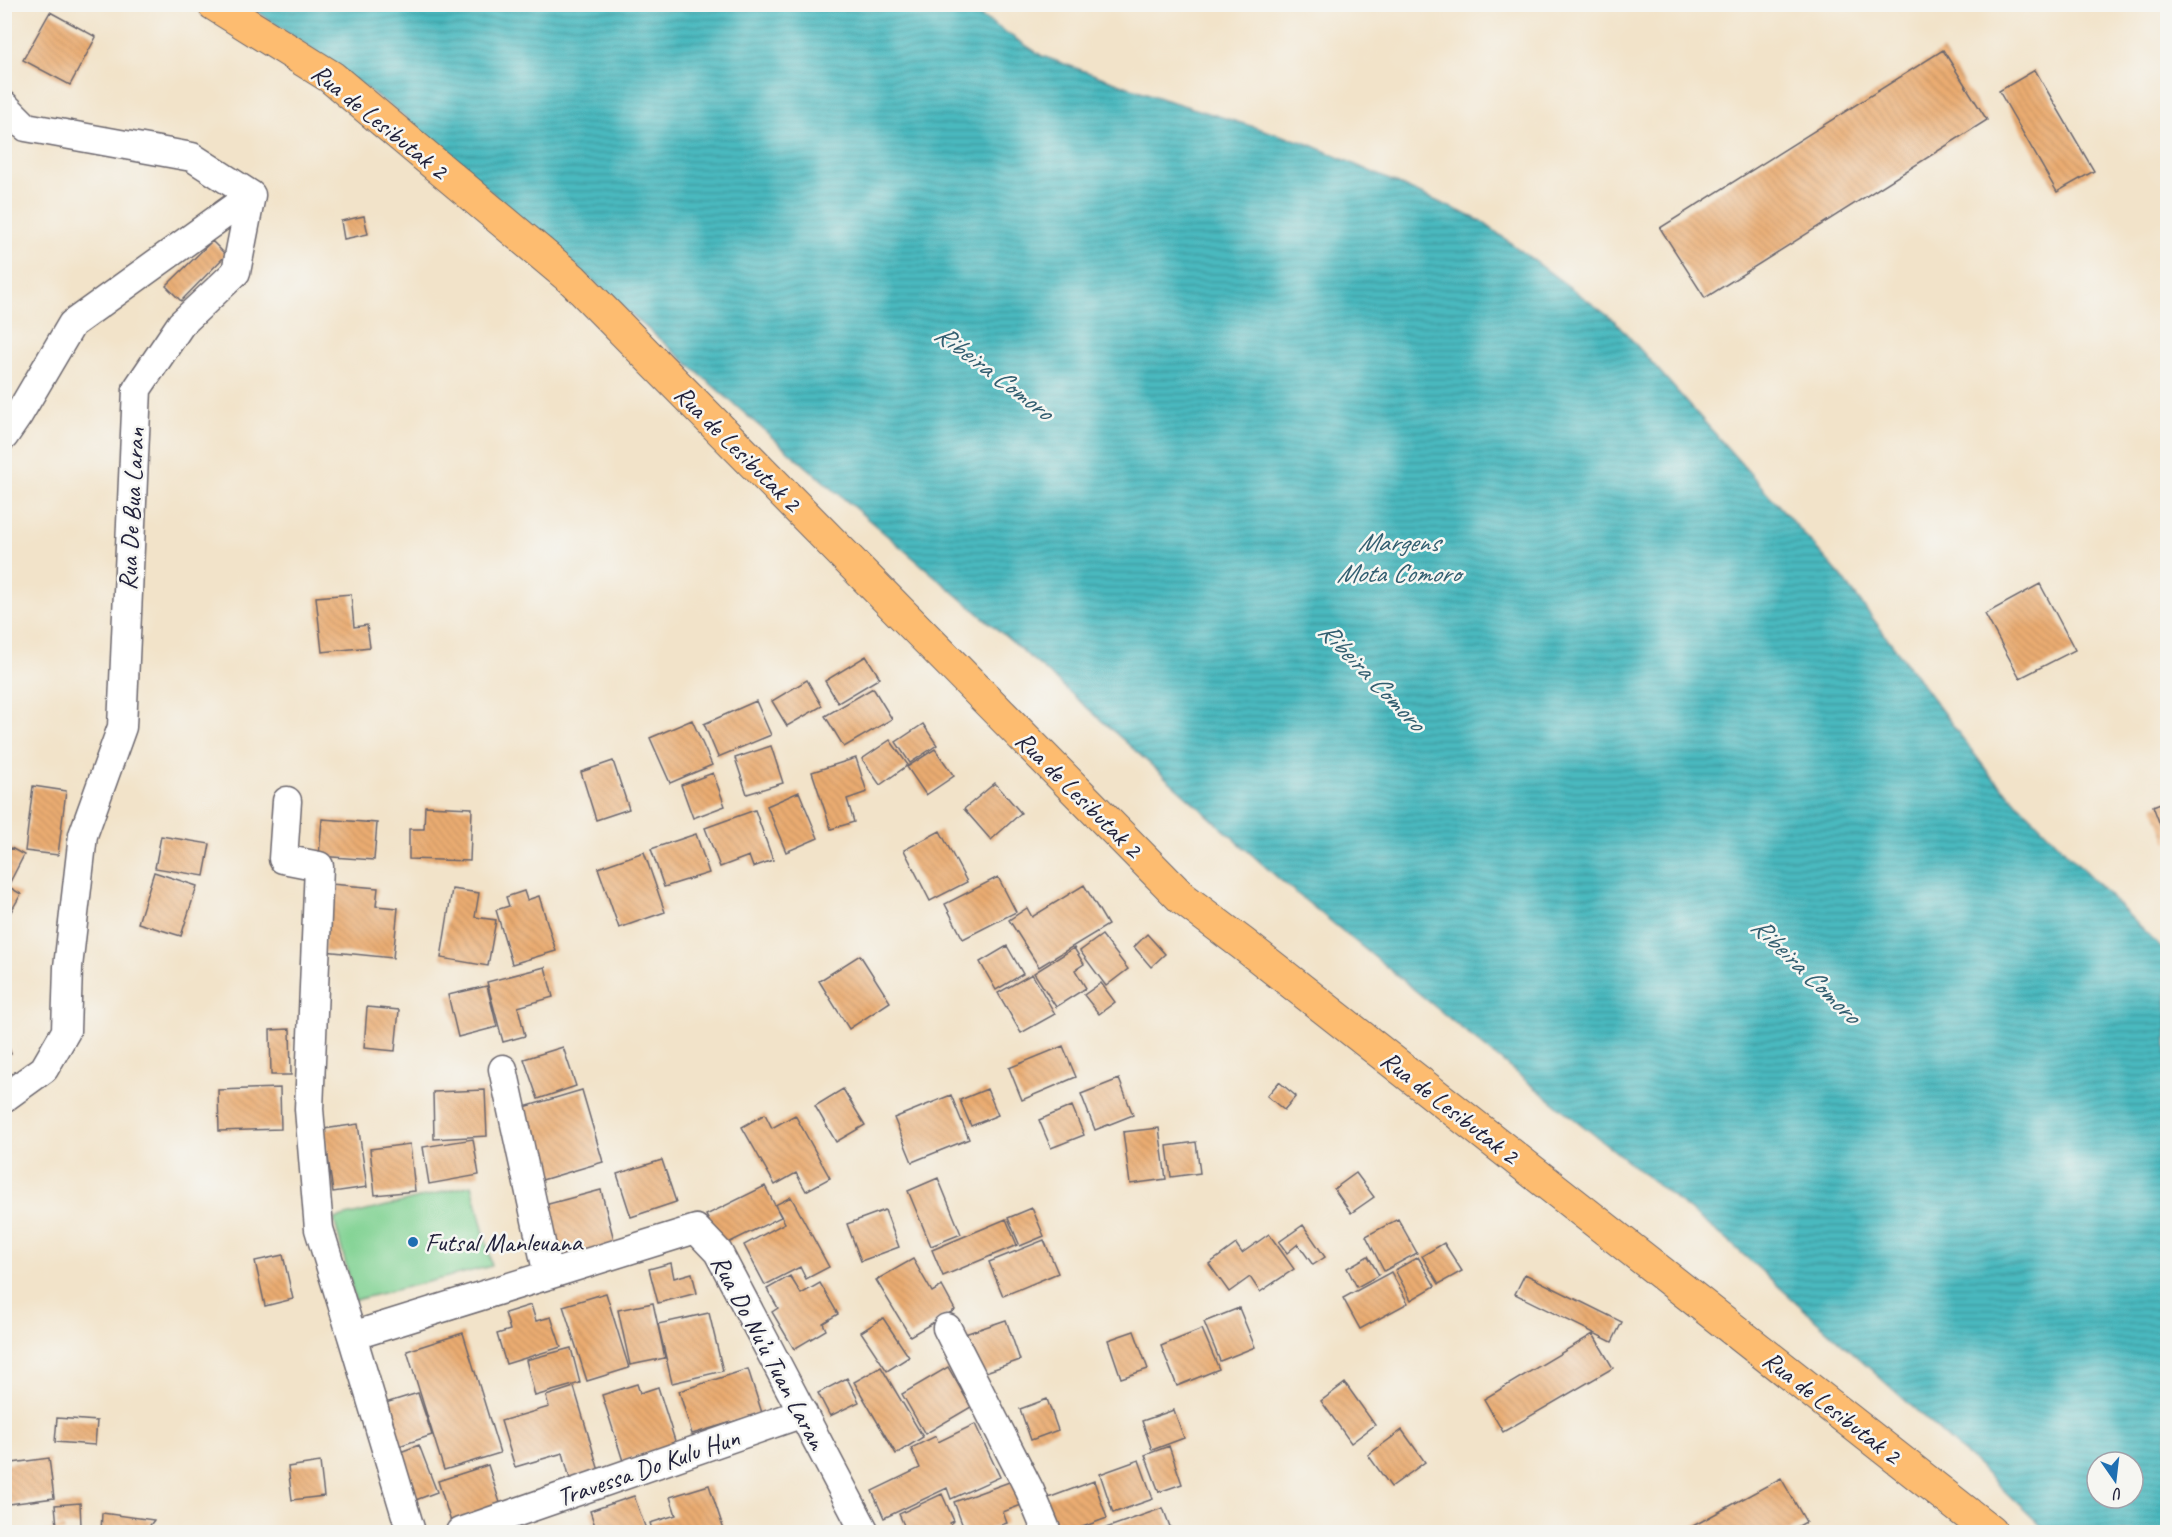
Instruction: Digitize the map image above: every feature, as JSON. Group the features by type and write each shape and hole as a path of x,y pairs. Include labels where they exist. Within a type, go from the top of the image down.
{"main road":[{"name":"Rua de Lesibutak 2","path":"214,4 331,77 573,280 1182,898 1991,1533"}],"street":[{"path":"4,105 26,127 192,157 251,195 72,324 19,414 4,435"},
{"name":"Rua De Bua Laran","path":"4,1098 44,1069 66,1031 68,967 83,835 122,727 137,388 181,324 236,272 251,195"},
{"path":"287,801 283,859 319,866 309,1109 320,1229 411,1533"},
{"path":"503,1069 548,1275"},
{"name":"Rua Do Nu’u Tuan Laran","path":"352,1336 696,1229 718,1252 865,1533"},
{"path":"946,1328 1030,1491 1047,1533"},
{"name":"Travessa Do Kulu Hun","path":"460,1533 803,1413"}],"green space":[{"name":"Futsal Manleuana","path":"472,1185 492,1266 355,1300 334,1219"}],"water":[{"name":"Margens Mota Comoro","path":"248,5 964,5 1042,56 1163,99 1309,144 1481,221 1615,321 1841,576 1990,775 2167,954 2167,1532 2048,1532 1726,1239 1510,1068 1278,878 1046,671 781,445 398,111"}],"building":[{"path":"50,12 96,37 70,85 23,60"},
{"path":"1943,50 1987,120 1705,298 1660,228"},
{"path":"2035,70 2094,171 2057,192 1999,91"},
{"path":"364,216 368,234 344,239 341,221"},
{"path":"212,241 226,255 181,301 166,286"},
{"path":"2040,584 2075,650 2020,678 1985,614"},
{"path":"351,594 354,627 367,625 370,647 322,652 316,597"},
{"path":"866,656 880,678 838,703 825,681"},
{"path":"807,680 822,706 787,726 772,701"},
{"path":"873,688 892,719 844,747 825,716"},
{"path":"756,701 771,735 718,757 704,724"},
{"path":"692,720 712,765 670,783 650,738"},
{"path":"923,724 937,745 910,763 896,742"},
{"path":"890,740 908,765 880,785 862,759"},
{"path":"771,746 783,783 747,794 735,758"},
{"path":"935,749 954,776 926,795 907,767"},
{"path":"856,758 867,792 847,799 854,822 831,829 812,772"},
{"path":"613,761 629,809 596,820 581,772"},
{"path":"713,773 725,806 693,818 681,785"},
{"path":"995,783 1021,813 991,840 964,809"},
{"path":"33,786 66,791 58,855 25,851"},
{"path":"799,792 818,838 786,852 767,806"},
{"path":"2168,800 2168,843 2167,843 2153,806"},
{"path":"425,806 472,808 470,861 409,859 409,829 424,829"},
{"path":"755,810 773,860 753,867 749,856 720,867 705,828"},
{"path":"322,819 377,823 374,860 319,856"},
{"path":"940,831 967,882 930,901 904,850"},
{"path":"696,834 709,873 664,887 651,849"},
{"path":"161,836 210,844 204,876 155,868"},
{"path":"11,848 24,855 9,884 4,881 4,861"},
{"path":"644,852 665,912 619,928 598,868"},
{"path":"154,872 197,886 181,936 138,923"},
{"path":"998,877 1016,912 963,939 945,904"},
{"path":"4,884 21,894 9,915 4,912"},
{"path":"330,884 378,888 376,906 398,908 393,958 324,951"},
{"path":"1084,885 1108,925 1039,967 1009,920 1027,908 1032,917"},
{"path":"452,889 479,893 475,917 496,920 488,966 441,958"},
{"path":"524,891 527,900 539,896 556,951 512,964 496,910 509,906 506,897"},
{"path":"1147,934 1165,954 1151,967 1134,947"},
{"path":"1102,935 1128,969 1106,986 1080,951"},
{"path":"1007,946 1023,974 996,990 980,962"},
{"path":"1074,948 1084,964 1075,970 1086,988 1056,1007 1034,973"},
{"path":"860,955 890,1002 849,1029 819,981"},
{"path":"545,967 553,997 518,1007 525,1036 503,1042 487,982"},
{"path":"1032,974 1055,1014 1021,1033 998,993"},
{"path":"1101,983 1115,1002 1099,1014 1084,995"},
{"path":"487,986 497,1027 458,1037 448,995"},
{"path":"367,1007 399,1010 395,1051 364,1048"},
{"path":"290,1029 291,1075 271,1075 270,1030"},
{"path":"4,1032 11,1054 4,1056"},
{"path":"1063,1046 1076,1077 1022,1100 1009,1068"},
{"path":"563,1047 576,1086 538,1099 524,1059"},
{"path":"1119,1079 1133,1115 1095,1130 1081,1094"},
{"path":"1279,1082 1296,1096 1284,1110 1267,1096"},
{"path":"280,1088 281,1129 219,1131 218,1090"},
{"path":"843,1089 865,1125 836,1142 815,1106"},
{"path":"987,1089 998,1115 971,1126 960,1100"},
{"path":"485,1090 487,1136 434,1139 433,1092"},
{"path":"582,1090 603,1162 542,1180 521,1108"},
{"path":"951,1095 969,1139 912,1162 894,1118"},
{"path":"1072,1106 1084,1135 1051,1148 1039,1120"},
{"path":"765,1114 772,1128 795,1115 830,1178 806,1191 796,1173 775,1185 742,1127"},
{"path":"358,1124 367,1187 333,1192 324,1129"},
{"path":"1159,1128 1166,1179 1130,1184 1123,1132"},
{"path":"473,1139 479,1175 429,1184 423,1147"},
{"path":"1196,1142 1200,1173 1171,1177 1167,1146"},
{"path":"410,1144 415,1191 375,1195 370,1149"},
{"path":"662,1160 676,1202 631,1217 617,1174"},
{"path":"1356,1173 1374,1197 1351,1213 1334,1189"},
{"path":"938,1178 961,1234 931,1246 908,1191"},
{"path":"765,1186 781,1217 722,1246 706,1215"},
{"path":"601,1190 615,1244 556,1260 541,1206"},
{"path":"791,1197 829,1267 806,1279 800,1267 765,1285 744,1245 785,1223 775,1205"},
{"path":"1032,1208 1044,1236 1020,1246 1008,1218"},
{"path":"885,1210 899,1247 861,1261 847,1224"},
{"path":"1006,1219 1017,1245 943,1276 932,1250"},
{"path":"1398,1219 1417,1253 1384,1271 1366,1236"},
{"path":"1303,1225 1325,1257 1313,1265 1298,1244 1287,1253 1279,1242"},
{"path":"1269,1234 1294,1269 1260,1292 1250,1277 1229,1292 1209,1264 1236,1244 1242,1253"},
{"path":"1044,1240 1058,1273 1003,1296 989,1262"},
{"path":"1444,1243 1462,1271 1439,1284 1422,1256"},
{"path":"283,1255 293,1299 265,1306 255,1261"},
{"path":"1368,1256 1379,1275 1357,1287 1347,1268"},
{"path":"1418,1257 1435,1286 1411,1300 1395,1270"},
{"path":"913,1259 932,1292 942,1286 955,1310 910,1336 876,1280"},
{"path":"671,1263 674,1278 692,1273 697,1293 658,1303 649,1269"},
{"path":"1391,1272 1408,1303 1360,1329 1343,1298"},
{"path":"1525,1274 1622,1322 1612,1342 1515,1294"},
{"path":"790,1276 801,1294 820,1283 838,1314 823,1323 826,1330 794,1349 772,1312 778,1308 767,1289"},
{"path":"606,1293 629,1368 587,1381 563,1306"},
{"path":"653,1303 665,1358 630,1365 618,1310"},
{"path":"531,1305 536,1321 551,1317 561,1347 506,1364 497,1334 510,1330 505,1313"},
{"path":"1239,1308 1255,1347 1220,1361 1204,1322"},
{"path":"709,1313 723,1371 672,1383 658,1324"},
{"path":"883,1318 909,1357 887,1371 861,1332"},
{"path":"1006,1320 1020,1360 977,1375 962,1335"},
{"path":"1202,1329 1219,1369 1177,1386 1161,1346"},
{"path":"1134,1331 1148,1369 1121,1378 1108,1340"},
{"path":"463,1333 500,1453 444,1470 407,1351"},
{"path":"1593,1334 1613,1368 1503,1432 1484,1399"},
{"path":"571,1348 580,1383 535,1396 526,1360"},
{"path":"881,1367 923,1437 896,1454 854,1382"},
{"path":"948,1367 971,1407 925,1434 902,1394"},
{"path":"748,1369 762,1413 692,1434 679,1391"},
{"path":"847,1378 859,1402 830,1416 818,1393"},
{"path":"1345,1383 1375,1425 1351,1443 1321,1401"},
{"path":"637,1384 640,1393 658,1387 676,1444 623,1461 602,1395"},
{"path":"574,1387 599,1471 570,1479 563,1453 515,1467 501,1421 549,1407 546,1396"},
{"path":"418,1393 432,1435 393,1448 379,1405"},
{"path":"1047,1399 1058,1430 1031,1440 1020,1409"},
{"path":"1174,1410 1184,1438 1152,1450 1142,1421"},
{"path":"57,1418 97,1421 95,1445 55,1442"},
{"path":"975,1424 1000,1477 951,1499 947,1488 884,1518 872,1491 920,1468 911,1448 936,1436 938,1442"},
{"path":"1402,1430 1425,1462 1391,1487 1368,1455"},
{"path":"419,1445 437,1492 413,1501 395,1454"},
{"path":"1169,1446 1182,1484 1159,1492 1145,1455"},
{"path":"49,1458 54,1498 9,1504 5,1464"},
{"path":"1139,1460 1153,1499 1113,1513 1100,1474"},
{"path":"320,1462 324,1496 292,1500 288,1467"},
{"path":"488,1465 501,1506 451,1522 438,1481"},
{"path":"1781,1478 1806,1522 1788,1532 1682,1532"},
{"path":"1015,1480 1024,1504 1003,1512 1007,1523 980,1532 965,1532 954,1502"},
{"path":"1094,1481 1107,1518 1080,1528 1082,1532 1051,1532 1040,1501"},
{"path":"709,1485 724,1530 653,1532 650,1523 676,1515 670,1497"},
{"path":"942,1494 954,1521 950,1523 954,1532 907,1532 899,1514"},
{"path":"634,1496 647,1532 597,1532 590,1511"},
{"path":"80,1503 81,1525 57,1526 55,1505"},
{"path":"1163,1508 1172,1532 1107,1532 1106,1528"},
{"path":"102,1513 154,1520 145,1532 101,1532"},
{"path":"593,1526 595,1532 574,1532"},
{"path":"64,1527 65,1532 44,1532"}],"place":[{"name":"Futsal Manleuana","path":"413,1242"}],"water label":[{"name":"Ribeira Comoro","path":"994,372"},
{"name":"Ribeira Comoro","path":"1372,676"},
{"name":"Ribeira Comoro","path":"1806,970"}]}
